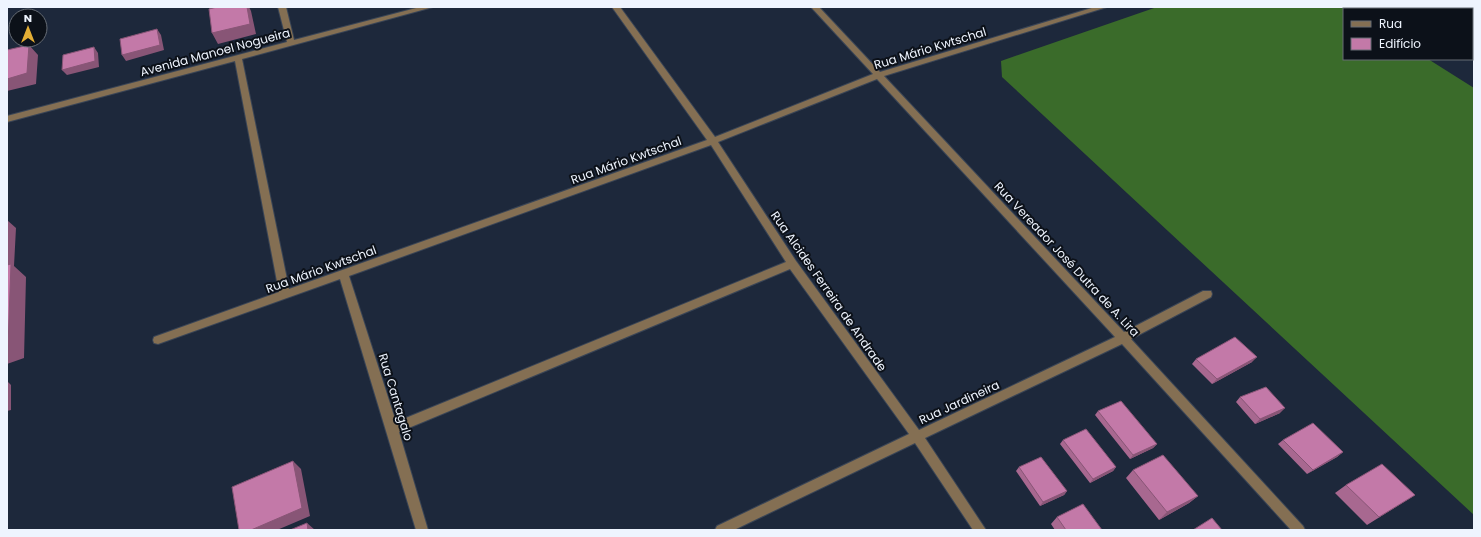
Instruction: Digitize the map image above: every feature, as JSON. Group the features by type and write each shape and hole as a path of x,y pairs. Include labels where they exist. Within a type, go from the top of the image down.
{"street":[{"path":"282,7 291,44"},
{"name":"Avenida Manoel Nogueira","path":"7,119 429,7"},
{"name":"Rua Alcides Ferreira de Andrade","path":"616,7 713,141 792,264 917,436 980,530"},
{"name":"Rua Vereador José Dutra de A. Lira","path":"814,7 1123,338 1299,530"},
{"name":"Rua Mário Kwtschal","path":"158,340 713,141 879,75 1103,7"},
{"path":"238,58 285,295"},
{"path":"392,429 792,264"},
{"name":"Rua Cantagalo","path":"343,273 422,530"},
{"name":"Rua Jardineira","path":"721,530 1123,338 1207,294"}],"green space":[{"path":"1157,7 1344,7 1346,8 1343,8 1343,60 1430,60 1474,88 1474,515 1002,77 1001,61"}],"building":[{"path":"217,7 247,7 250,24 212,33 209,9"},
{"path":"157,29 160,45 122,55 120,39"},
{"path":"94,47 95,61 62,70 63,55"},
{"path":"29,48 27,73 7,79 7,50"},
{"path":"11,264 8,346 7,346 7,265"},
{"path":"1235,337 1257,357 1217,379 1196,359"},
{"path":"1266,387 1285,408 1260,419 1240,397"},
{"path":"1121,401 1157,444 1133,455 1098,411"},
{"path":"1313,423 1343,452 1313,470 1283,440"},
{"path":"1086,429 1116,467 1093,479 1063,440"},
{"path":"1163,455 1198,496 1167,512 1133,470"},
{"path":"1041,457 1067,491 1043,502 1019,467"},
{"path":"293,461 302,508 251,530 239,530 232,487"},
{"path":"1382,464 1415,495 1379,517 1346,485"},
{"path":"1083,504 1102,530 1066,530 1057,517"},
{"path":"1212,518 1222,530 1193,530"},
{"path":"307,523 308,530 290,530"}]}
